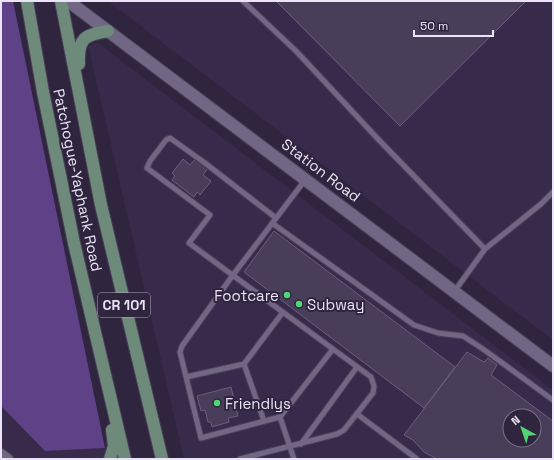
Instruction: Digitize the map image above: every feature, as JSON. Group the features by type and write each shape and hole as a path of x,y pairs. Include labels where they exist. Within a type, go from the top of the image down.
{"main road":[{"name":"Patchogue-Yaphank Road","path":"27,1 58,170 125,459"},
{"name":"Patchogue-Yaphank Road","path":"61,1 90,151 123,303 162,459"},
{"name":"Station Road","path":"68,1 553,366"},
{"path":"82,109 78,49 83,38 88,35 108,31"},
{"path":"109,389 114,446 110,459"}],"street":[{"path":"1,454 8,459"}],"lane":[{"path":"243,1 297,52 378,139 486,249"},
{"path":"240,459 337,434 344,430 357,414 373,393 374,386 371,377 189,243 210,215 147,168 166,140 170,138 276,218"},
{"path":"305,179 182,346 180,352 201,438 280,417 332,349"},
{"path":"454,292 486,249 541,204 553,192"},
{"path":"272,223 414,325 438,333 463,336 553,400"},
{"path":"186,377 244,364 283,312"},
{"path":"244,364 264,421"},
{"path":"301,444 357,367"},
{"path":"357,414 417,459"},
{"path":"280,417 294,459"}],"shaded area":[{"path":"1,1 13,1 105,448 45,451 1,406"},
{"path":"108,1 553,1 553,340"},
{"path":"98,43 553,390 553,459 184,459 88,46"},
{"path":"1,406 45,451 105,448 108,459 1,459"}],"building":[{"path":"276,1 526,1 400,126"},
{"path":"183,159 190,165 195,159 208,168 203,175 211,181 200,195 197,192 194,197 172,180 175,176 172,173"},
{"path":"274,231 455,367 424,408 244,272"},
{"path":"467,352 484,362 488,358 497,365 491,375 535,408 502,408 502,448 542,448 542,413 553,421 553,459 437,459 424,452 413,440 404,435"},
{"name":"Friendlys","path":"231,387 238,416 228,418 229,422 212,427 211,422 208,422 205,410 201,411 197,396"}],"place":[{"name":"Footcare","path":"287,295"},
{"name":"Subway","path":"299,304"},
{"name":"Friendlys","path":"217,403"}]}
